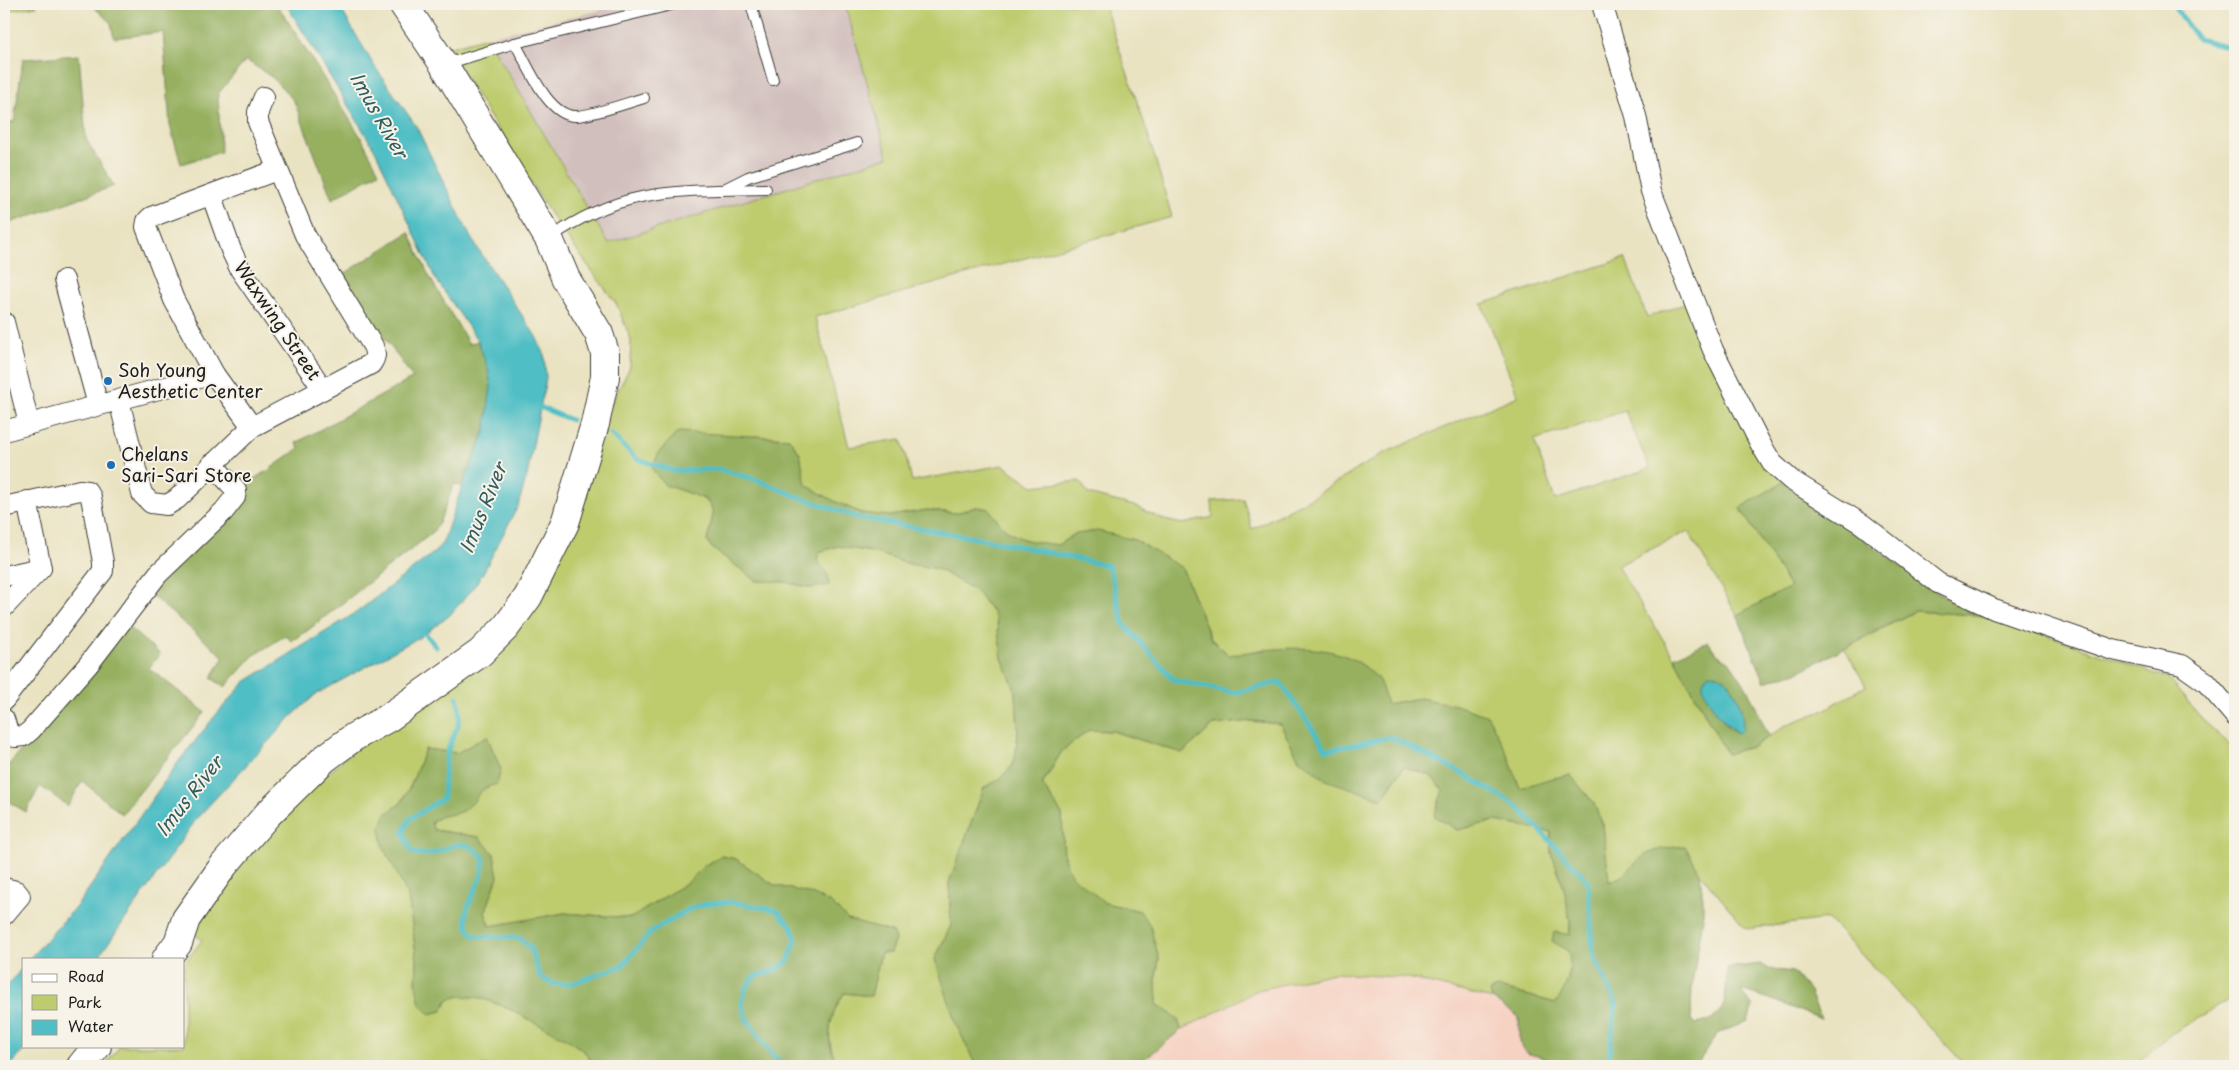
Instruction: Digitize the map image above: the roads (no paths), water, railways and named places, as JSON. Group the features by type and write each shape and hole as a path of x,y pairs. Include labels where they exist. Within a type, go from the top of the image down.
{"main road":[{"path":"167,958 178,944 186,919 224,865 267,815 324,759 354,737 388,718 480,653 506,627 528,597 564,523 596,424 605,377 604,353 599,334 566,279 549,239 444,65 403,4"},
{"path":"81,1066 95,1048"}],"street":[{"path":"1602,4 1636,116 1651,191 1713,350 1760,444 1772,463 1791,480 1862,524 1938,583 1994,609 2113,650 2182,665 2206,682 2235,716"},
{"path":"119,400 142,494 151,503 167,505 177,500 212,464 252,428 371,364 376,355 373,346 309,245 258,122 258,112 264,97"},
{"path":"252,428 214,374 174,300 146,227 147,221 151,217 212,196 277,170"},
{"name":"Waxwing Street","path":"212,196 240,270 323,389"},
{"path":"64,280 98,405"},
{"path":"4,322 29,424"},
{"path":"4,431 214,374"},
{"path":"4,719 8,732 15,737 24,736 31,730 88,665 158,574 224,511 235,498 236,490 212,464"},
{"path":"4,507 80,490 87,491 91,497 104,572 4,700"},
{"path":"27,501 41,568"},
{"path":"4,576 41,568"},
{"path":"4,607 41,568"},
{"path":"4,915 11,893"}],"lane":[{"path":"444,65 516,43 675,4"},
{"path":"751,4 772,80"},
{"path":"516,43 548,101 560,112 577,116 644,98"},
{"path":"721,190 748,177 857,144"},
{"path":"549,239 571,223 607,206 640,197 684,190 766,189"}],"water":[{"name":"Imus River","path":"286,4 338,4 373,64 416,126 471,238 535,335 544,353 546,378 527,476 518,506 483,573 471,591 449,616 420,637 315,695 291,717 198,817 98,958 30,958 76,907 179,761 245,682 357,612 436,551 443,542 462,486 485,432 491,386 488,369 478,341 435,278 375,150"},
{"path":"1709,673 1725,679 1735,693 1743,720 1743,728 1738,733 1722,719 1705,692 1704,679"},
{"path":"22,968 22,1048 26,1048 9,1066 4,1066 4,991"}],"waterway":[{"path":"2172,4 2198,39 2235,48"},
{"path":"535,405 571,420"},
{"path":"611,434 637,459 674,471 719,469 760,481 859,518 1010,544 1109,566 1123,623 1174,680 1234,693 1280,682 1327,750 1391,737 1462,773 1518,807 1588,881 1593,955 1616,1003 1608,1066"},
{"path":"422,629 436,647"},
{"path":"457,697 460,715 447,754 443,798 410,819 403,832 412,852 428,854 462,844 476,850 484,858 482,874 466,914 466,921 474,936 520,938 531,949 540,977 554,984 570,984 622,966 651,932 691,908 706,904 730,902 776,910 792,927 796,941 788,961 776,970 753,977 745,990 742,1004 746,1018 766,1047 783,1066"}],"place":[{"name":"Soh Young Aesthetic Center","path":"108,381"},
{"name":"Chelans Sari-Sari Store","path":"111,465"}]}
